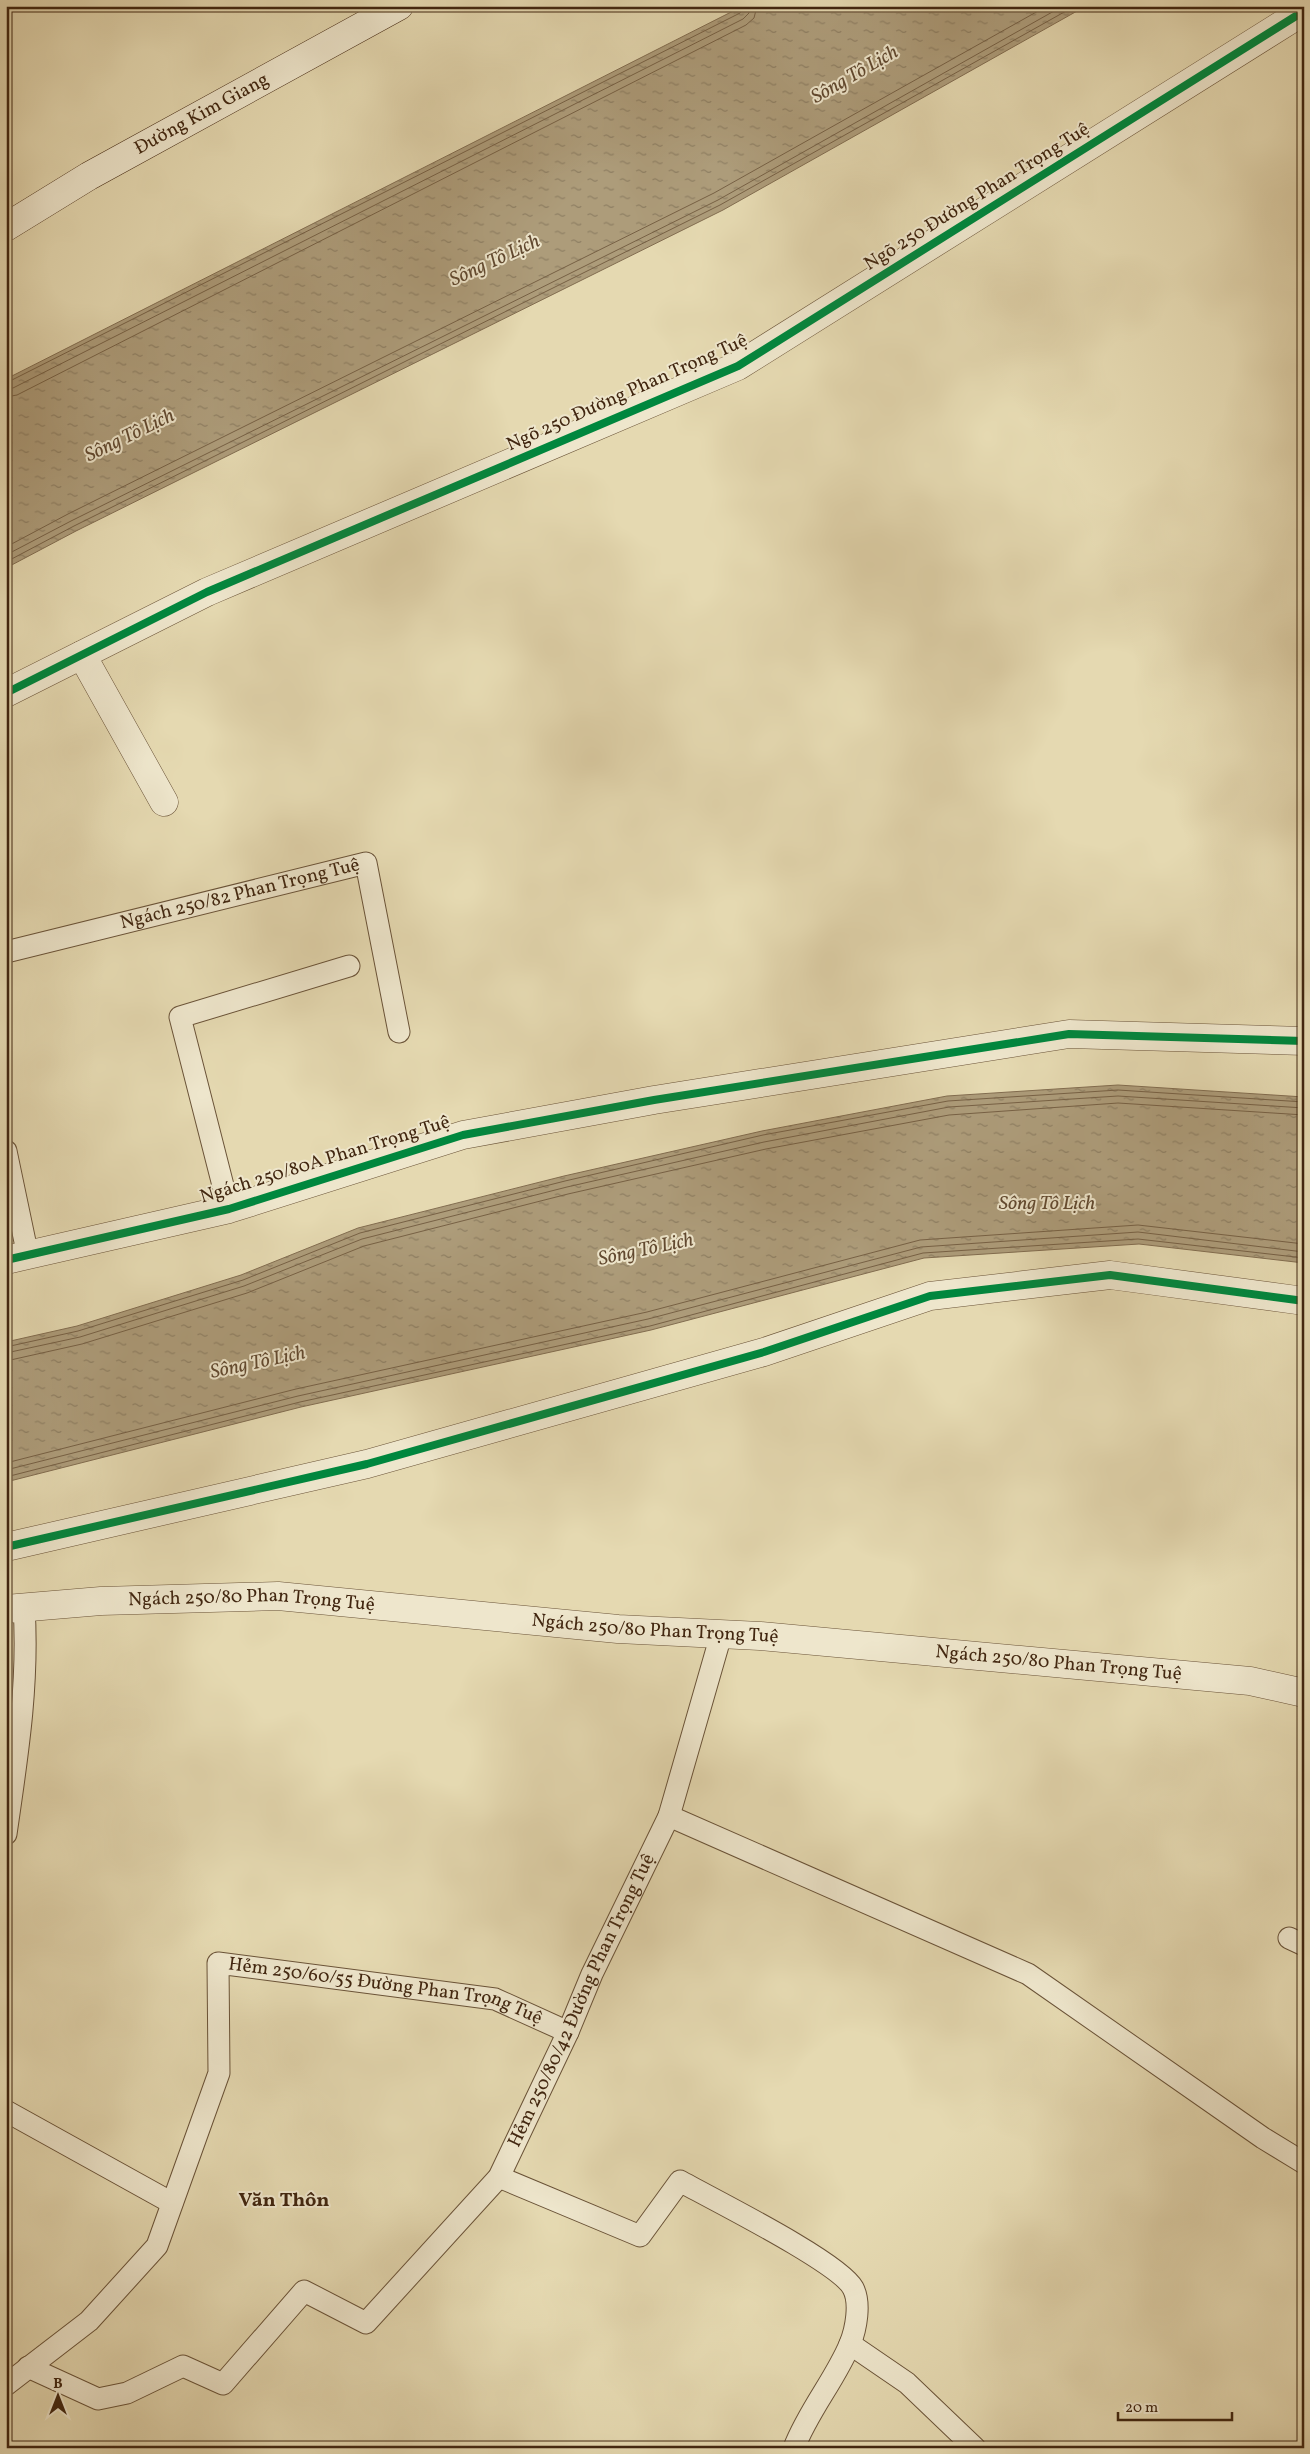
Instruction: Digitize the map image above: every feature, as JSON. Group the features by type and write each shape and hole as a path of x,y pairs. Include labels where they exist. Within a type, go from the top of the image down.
{"street":[{"name":"Đường Kim Giang","path":"6,226 89,176 399,6"},
{"name":"Ngõ 250 Đường Phan Trọng Tuệ","path":"6,694 208,592 738,366 1304,12"},
{"path":"82,655 164,802"},
{"name":"Ngách 250/80A Phan Trọng Tuệ","path":"17,1258 229,1209 462,1135 654,1100 1070,1034 1304,1041"},
{"path":"6,1547 367,1464 764,1352 930,1296 1110,1275 1304,1301"},
{"name":"Ngách 250/80 Phan Trọng Tuệ","path":"15,1608 101,1601 278,1596 618,1629 721,1635 1250,1681 1304,1693"}],"lane":[{"name":"Ngách 250/82 Phan Trọng Tuệ","path":"6,952 366,863 399,1032"},
{"path":"229,1209 180,1017 349,966"},
{"path":"6,1151 17,1258"},
{"path":"6,1834 23,1711 26,1638 15,1608"},
{"name":"Hẻm 250/80/42 Đường Phan Trọng Tuệ","path":"28,2367 98,2399 127,2393 183,2366 223,2384 304,2291 366,2324 499,2177 568,2032 592,1974 669,1816 721,1635"},
{"path":"669,1816 1028,1974 1262,2138 1304,2163"},
{"name":"Hẻm 250/60/55 Đường Phan Trọng Tuệ","path":"6,2385 89,2321 157,2246 219,2073 218,1963 495,1999 568,2032"},
{"path":"6,2111 172,2203"},
{"path":"499,2177 640,2236 680,2182 796,2245 846,2278 854,2290 857,2306 850,2344 794,2448"},
{"path":"850,2344 907,2383 975,2448"}],"water":[{"name":"Sông Tô Lịch","path":"743,6 1086,6 723,210 76,531 6,568 6,379"},
{"name":"Sông Tô Lịch","path":"1118,1085 1304,1097 1304,1263 1139,1244 924,1258 651,1330 301,1407 6,1482 6,1342 77,1326 241,1275 358,1228 564,1176 762,1131 947,1096"}],"cycle path":[{"path":"6,693 207,592 738,366 1304,11"},
{"path":"6,1260 229,1209 463,1135 654,1100 1069,1034 1304,1041"},
{"path":"6,1547 367,1464 764,1352 930,1296 1110,1275 1304,1301"}],"district":[{"name":"Văn Thôn","path":"284,2201"}]}
